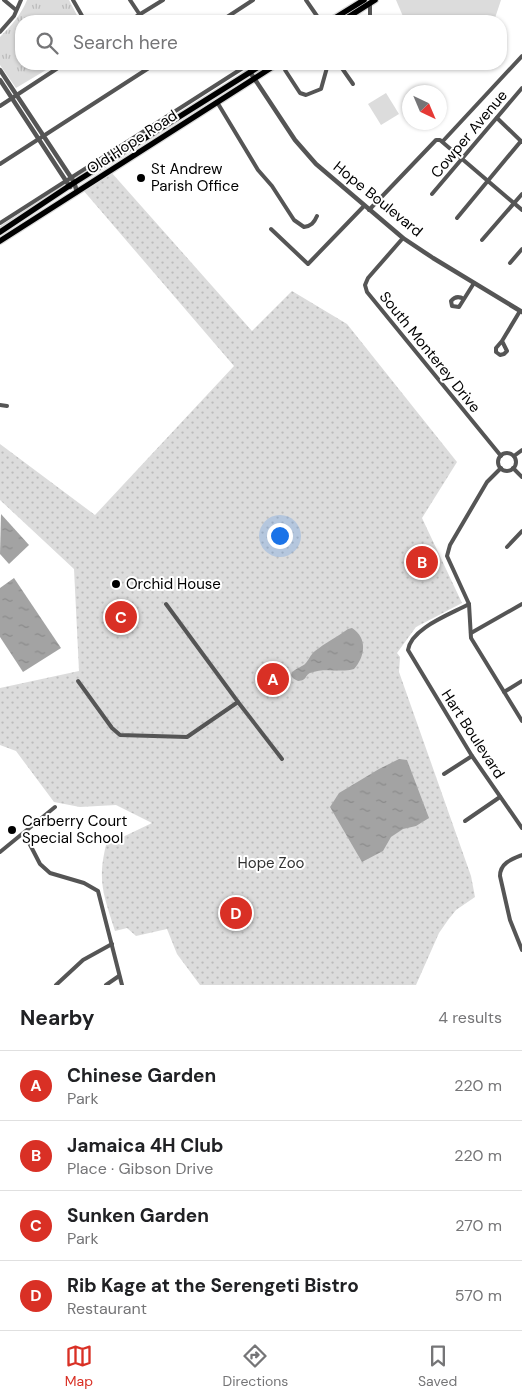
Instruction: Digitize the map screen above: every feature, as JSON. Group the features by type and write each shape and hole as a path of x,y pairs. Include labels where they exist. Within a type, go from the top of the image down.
{"main road":[{"path":"340,15 364,0"},
{"path":"352,15 373,2"},
{"name":"Old Hope Road","path":"0,232 73,180 253,70"},
{"name":"Old Hope Road","path":"0,241 267,70"}],"street":[{"path":"4,0 16,10"},
{"path":"0,32 14,16 21,0"},
{"path":"73,0 82,15"},
{"path":"130,0 140,15 163,0"},
{"path":"230,15 253,0"},
{"path":"306,0 316,15"},
{"path":"371,15 373,2"},
{"path":"443,141 522,56"},
{"path":"0,70 38,140 67,184 77,192"},
{"path":"0,106 55,70"},
{"path":"0,164 146,70"},
{"path":"73,180 240,70"},
{"path":"285,70 300,93 306,95 321,89 326,70"},
{"path":"343,70 353,84"},
{"name":"Hope Boulevard","path":"250,72 294,140 316,164 403,238 521,312"},
{"path":"0,80 43,136 73,180 77,192"},
{"name":"Cowper Avenue","path":"432,194 522,88"},
{"path":"217,102 258,170 272,186 294,220 304,227 315,222 317,216"},
{"path":"457,218 522,141 496,118"},
{"path":"369,210 436,140 443,141 461,160 522,210"},
{"path":"0,223 67,184"},
{"path":"482,240 522,194"},
{"path":"271,229 308,264 364,206"},
{"name":"South Monterey Drive","path":"403,238 368,278 364,285 367,292 501,456"},
{"path":"510,263 522,250"},
{"path":"464,299 474,283"},
{"path":"502,341 521,312"},
{"path":"0,405 7,406"},
{"path":"514,456 522,450"},
{"path":"506,453 514,456 516,463 513,468 506,470 502,468 499,463 501,456 506,453"},
{"path":"502,468 487,482 448,550 448,556 469,604 471,638 522,721"},
{"path":"513,468 522,477"},
{"path":"507,547 522,531"},
{"path":"166,604 282,759"},
{"name":"Hart Boulevard","path":"469,604 426,627 410,644 408,650 472,756 522,828"},
{"path":"471,633 522,604"},
{"path":"78,681 112,728 120,735 187,737 238,702"},
{"path":"504,692 522,681"},
{"path":"444,774 472,756"},
{"path":"465,821 500,797"},
{"path":"0,852 55,807"},
{"path":"24,833 40,864 50,873 84,883 98,891 122,985"},
{"path":"522,854 507,862 500,871 510,920 522,950"},
{"path":"56,985 83,960 112,944"},
{"path":"106,985 119,976"}],"green space":[{"path":"27,0 69,0 77,15 19,15"},
{"path":"396,0 501,0 496,15 402,15"},
{"path":"15,20 15,70 46,70 16,88 0,65 0,37"},
{"path":"386,93 399,114 381,125 368,104"},
{"name":"Hope Zoo","path":"111,172 252,331 292,291 347,324 457,462 422,518 462,603 416,627 397,653 400,657 399,672 471,876 475,897 456,910 439,933 416,985 200,985 177,954 167,929 136,936 127,928 115,931 108,908 102,879 106,845 152,823 116,805 80,807 54,802 16,751 0,745 0,688 79,671 74,569 0,500 0,444 95,515 234,366 83,190"},
{"path":"63,185 64,188 16,217 0,230 0,226"}],"water":[{"path":"1,514 29,545 9,564 0,554"},
{"path":"14,578 61,648 23,672 0,637 0,588"},
{"path":"352,628 361,637 363,642 361,659 354,669 316,671 308,674 305,679 298,681 291,676 294,671 305,664 315,651"},
{"path":"399,759 407,760 429,818 416,826 403,829 391,837 383,851 362,862 330,807 339,793"}],"place":[{"name":"St Andrew Parish Office","path":"141,178"},
{"name":"Jamaica 4H Club","path":"422,562"},
{"name":"Orchid House","path":"116,584"},
{"name":"Sunken Garden","path":"121,617"},
{"name":"Chinese Garden","path":"273,679"},
{"name":"Carberry Court Special School","path":"12,830"},
{"name":"Rib Kage at the Serengeti Bistro","path":"236,913"}]}
